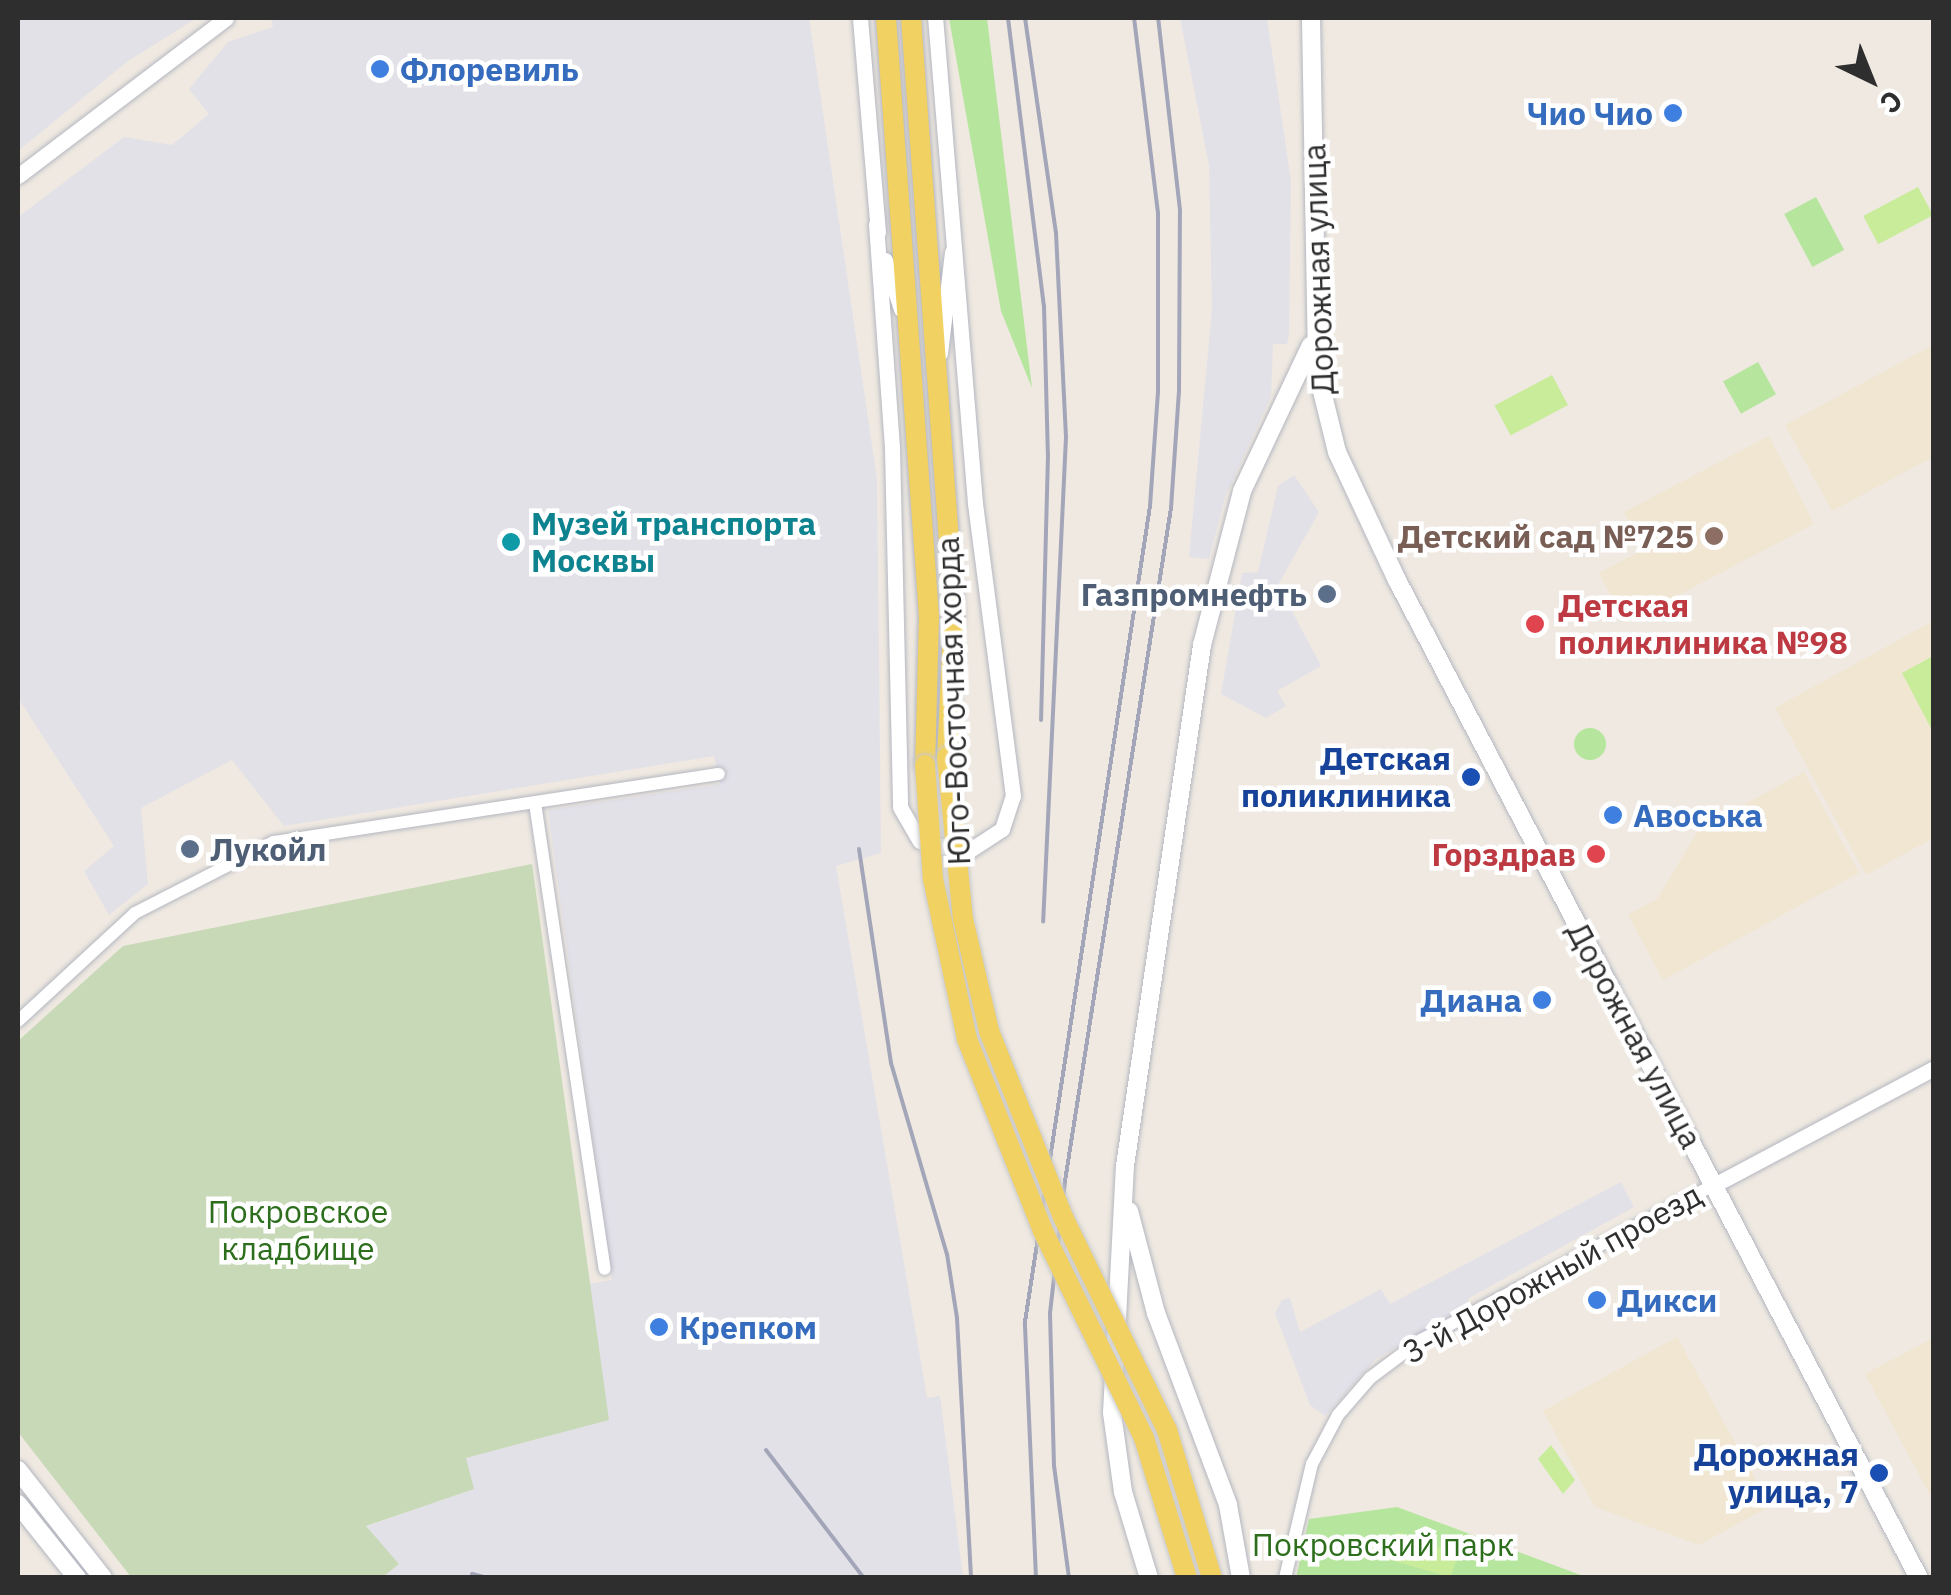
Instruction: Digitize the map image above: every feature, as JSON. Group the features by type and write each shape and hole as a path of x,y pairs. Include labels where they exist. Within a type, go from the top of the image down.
{"main road":[{"name":"Юго-Восточная хорда","path":"886,18 930,616 926,766 933,879 967,1039 1043,1231 1144,1438 1187,1578"},
{"name":"Юго-Восточная хорда","path":"911,18 954,611 947,757 963,919 988,1032 1064,1218 1167,1430 1212,1578"},
{"name":"Дорожная улица","path":"1311,18 1317,371 1320,397 1356,501 1919,1578"},
{"path":"1150,1578 1123,1492 1114,1442 1111,1344 1124,1166 1202,645 1242,491 1289,396 1316,328"},
{"path":"1289,396 1317,371"},
{"path":"1289,396 1312,389 1320,397"},
{"path":"1124,1166 1142,1269 1228,1506 1241,1578"},
{"path":"18,1470 102,1578"},
{"path":"18,1504 77,1578"}],"street":[{"path":"18,176 226,18"},
{"path":"860,18 892,448 900,806 920,841 967,852 997,836 1013,796 975,503 956,225 935,18"},
{"path":"876,224 911,370"},
{"path":"938,366 956,225"},
{"path":"18,1021 136,913 274,842 719,774"},
{"path":"535,802 605,1269"},
{"name":"3-й Дорожный проезд","path":"1285,1578 1312,1464 1338,1414 1370,1378 1422,1340 1934,1068"}],"shaded area":[{"path":"18,18 197,18 128,61 18,151"},
{"path":"271,18 809,18 877,479 881,853 836,866 927,1398 940,1396 963,1577 383,1577 399,1564 365,1527 473,1489 465,1458 608,1420 588,1284 612,1280 548,810 720,784 714,756 284,826 232,760 141,808 148,884 109,915 84,871 114,846 18,698 18,217 124,137 172,145 209,114 189,89 228,42 273,27"},
{"path":"1180,18 1267,18 1291,181 1289,335 1287,344 1273,344 1271,396 1225,497 1209,559 1189,557 1212,309 1209,165"},
{"path":"1933,345 1933,457 1832,511 1785,425"},
{"name":"Детский сад №725","path":"1769,436 1814,524 1625,623 1599,573 1644,549 1624,512"},
{"path":"1294,475 1319,512 1278,585 1321,666 1277,691 1286,706 1266,718 1221,694 1242,573 1258,572 1278,486"},
{"path":"1933,621 1933,838 1866,875 1775,708"},
{"path":"1804,772 1859,873 1663,980 1628,915 1657,899 1699,829"},
{"path":"1621,1182 1634,1207 1469,1298 1467,1307 1376,1359 1325,1416 1310,1405 1275,1313 1282,1300 1290,1298 1300,1332 1381,1289 1390,1304"},
{"path":"1677,1337 1770,1506 1699,1545 1595,1507 1543,1411"},
{"path":"1933,1338 1934,1493 1930,1495 1865,1374"}],"green space":[{"path":"949,18 987,18 1032,388 1001,311"},
{"path":"1918,187 1933,215 1878,244 1863,216"},
{"path":"1816,197 1844,250 1812,267 1784,214"},
{"path":"1758,362 1776,394 1741,414 1723,381"},
{"path":"1552,375 1568,405 1511,436 1495,406"},
{"path":"1933,656 1933,732 1902,673"},
{"path":"1590,728 1602,732 1606,744 1602,756 1590,760 1578,756 1574,744 1578,732"},
{"name":"Покровское кладбище","path":"532,864 609,1420 466,1458 474,1489 366,1526 399,1564 383,1577 131,1577 18,1432 18,1041 123,946"},
{"path":"1551,1445 1575,1480 1563,1494 1538,1459"},
{"name":"Покровский парк","path":"1397,1507 1586,1577 1296,1578 1309,1519"},
{"path":"1397,1532 1459,1555 1450,1577 1387,1559"}],"railway":[{"path":"1008,18 1044,306 1048,455 1041,720"},
{"path":"1025,18 1056,233 1066,437 1043,921"},
{"path":"1036,1578 1025,1322 1150,506 1158,392 1158,213 1134,18"},
{"path":"1069,1578 1054,1466 1050,1313 1065,1181 1171,508 1179,391 1180,210 1158,18"},
{"path":"859,849 891,1063 947,1254 957,1318 971,1578"},
{"path":"766,1450 864,1578"},
{"path":"472,1574 488,1578"}],"place":[{"name":"Флоревиль","path":"380,69"},
{"name":"Чио Чио","path":"1673,113"},
{"name":"Детский сад №725","path":"1714,536"},
{"name":"Музей транспорта Москвы","path":"511,542"},
{"name":"Газпромнефть","path":"1327,594"},
{"name":"Детская поликлиника №98","path":"1535,624"},
{"name":"Детская поликлиника","path":"1471,777"},
{"name":"Авоська","path":"1613,815"},
{"name":"Лукойл","path":"190,849"},
{"name":"Горздрав","path":"1596,854"},
{"name":"Диана","path":"1542,1000"},
{"name":"Дикси","path":"1597,1300"},
{"name":"Крепком","path":"659,1327"},
{"name":"Дорожная улица, 7","path":"1879,1473"}]}
